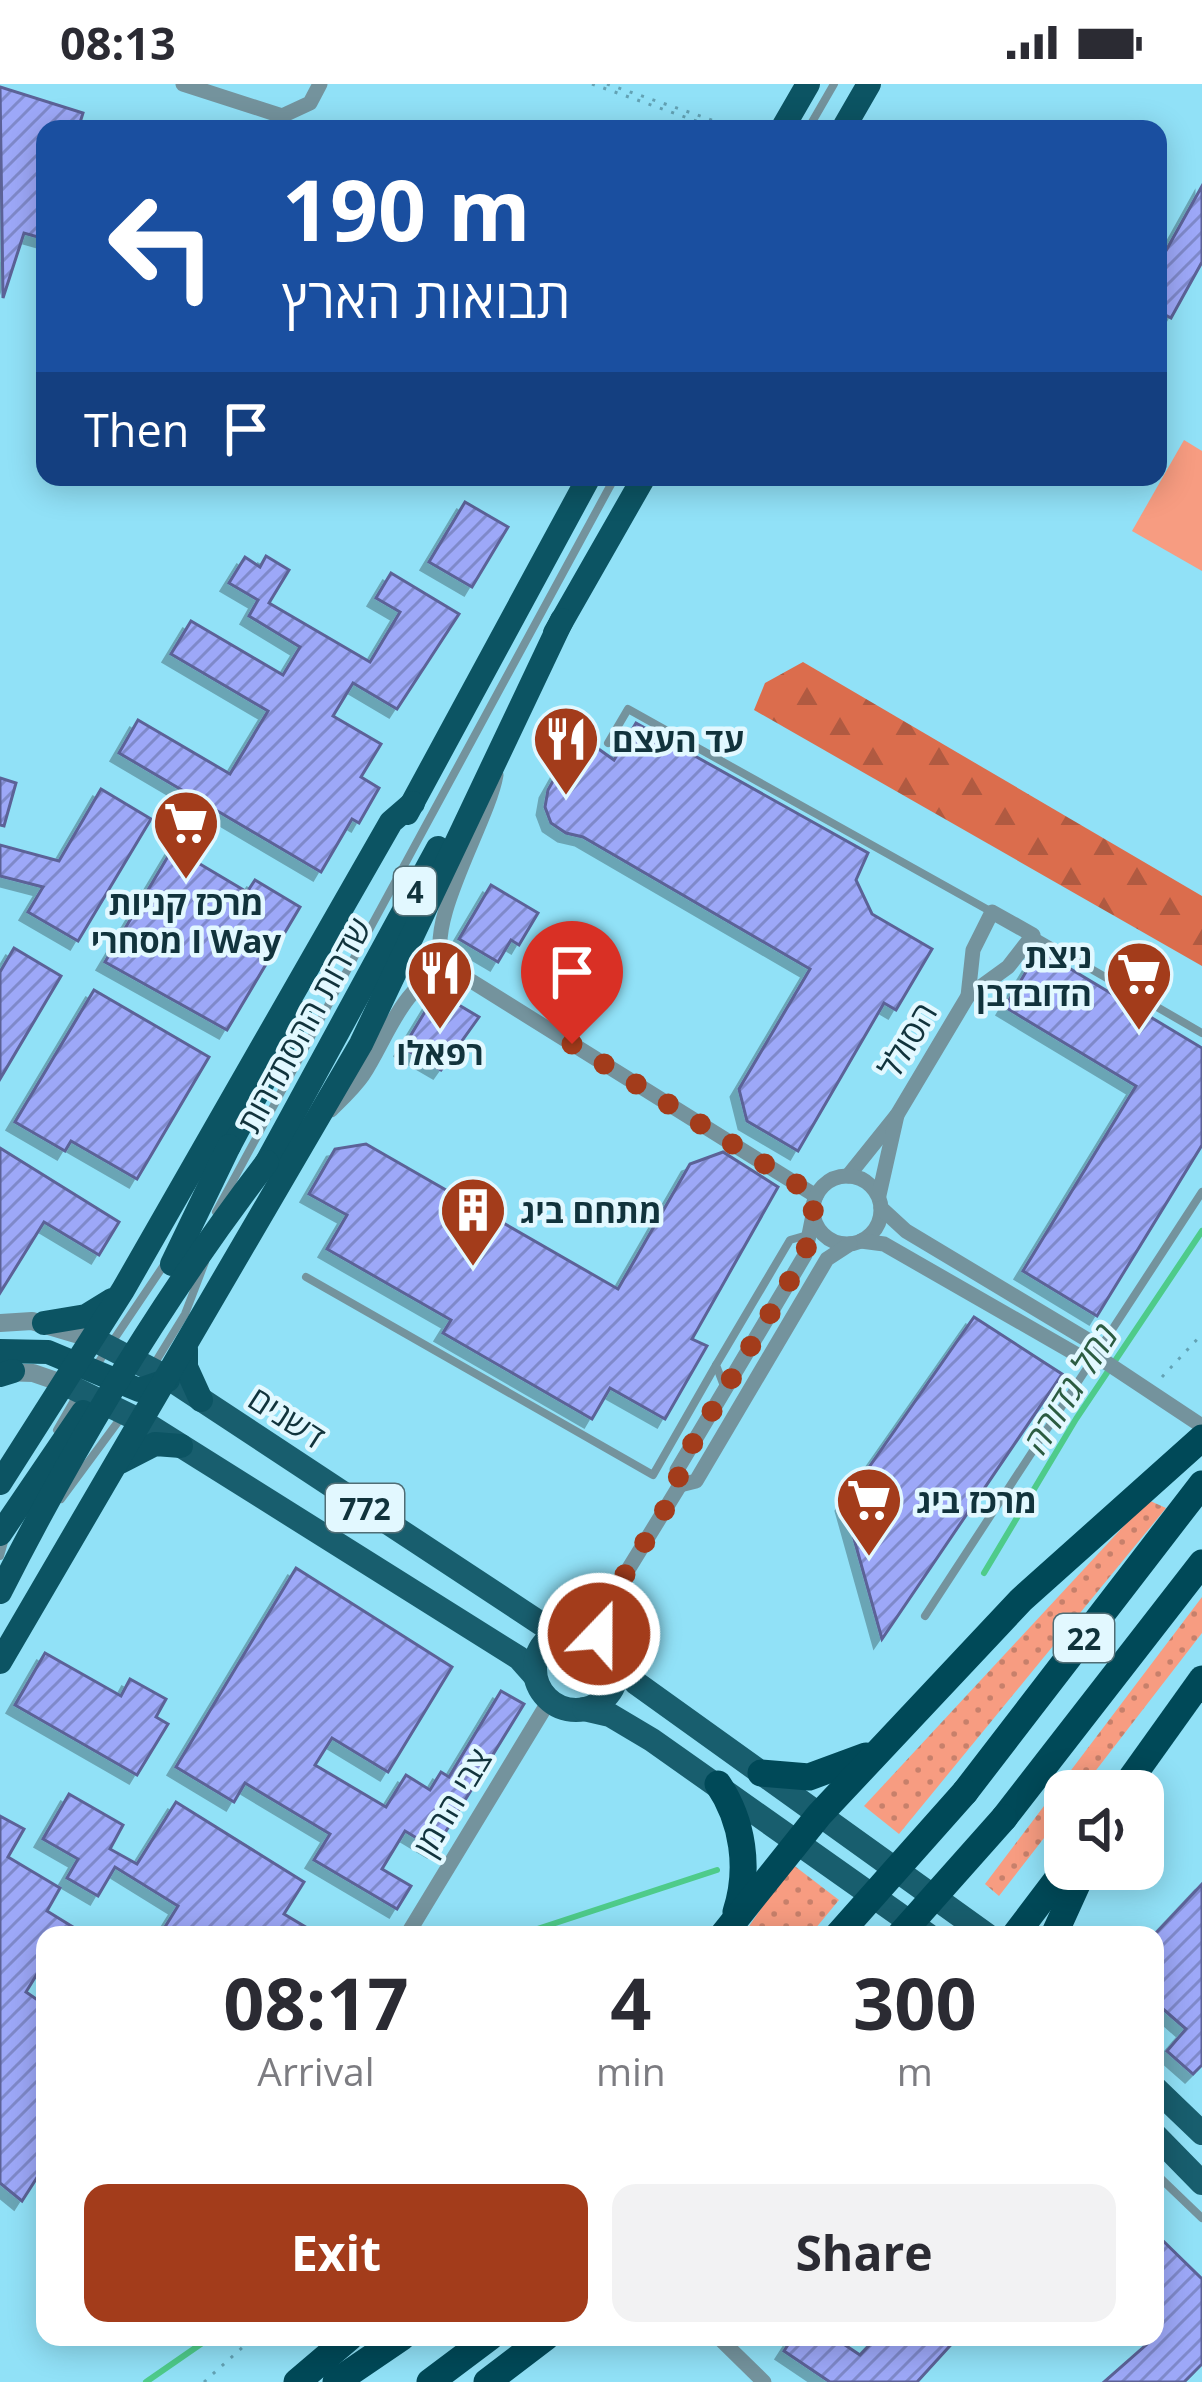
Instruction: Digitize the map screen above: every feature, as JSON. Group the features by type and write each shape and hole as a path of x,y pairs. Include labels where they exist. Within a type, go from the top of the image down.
{"highway":[{"path":"787,120 808,84"},
{"path":"849,120 869,84"},
{"name":"שדרות ההסתדרות","path":"0,1534 188,1238 229,1146 584,486"},
{"name":"שדרות ההסתדרות","path":"0,1592 200,1249 267,1162 639,486"},
{"path":"0,1662 118,1463 153,1379 187,1348 301,1140 361,1044 562,620"},
{"path":"0,1483 8,1465 100,1343 123,1290 391,822 412,803"},
{"path":"44,1323 86,1316 123,1290"},
{"path":"187,1348 186,1367 201,1400"},
{"path":"3,1367 48,1352 78,1378 153,1379"},
{"path":"730,1926 818,1814 1021,1600 1198,1437"},
{"path":"118,1463 155,1444 181,1446"},
{"name":"22","path":"846,1926 964,1792 1202,1484"},
{"name":"22","path":"909,1926 1004,1818 1202,1564"},
{"path":"1140,1770 1202,1679"},
{"path":"761,1774 821,1774 886,1747"},
{"path":"718,1784 733,1809 742,1850 743,1879 729,1926"},
{"path":"1022,1926 1050,1890"},
{"path":"1058,1926 1074,1890"},
{"path":"297,2382 339,2346"},
{"path":"335,2382 389,2346"},
{"path":"430,2382 478,2346"},
{"path":"487,2382 534,2346"}],"main road":[{"name":"דשנים","path":"100,1343 153,1379 201,1400 543,1625 564,1629"},
{"name":"772","path":"78,1378 134,1418 519,1658 535,1676"},
{"path":"915,1926 718,1784 610,1714 550,1701 535,1676 539,1649 564,1629 591,1630 611,1646 617,1662 636,1683 974,1926"},
{"path":"584,1709 611,1691 617,1662"},
{"path":"1164,2096 1199,2128"},
{"path":"1164,2144 1202,2183"}],"street":[{"path":"183,84 282,116 310,103 320,84"},
{"path":"498,758 491,801 438,941 439,955 450,968 816,1196"},
{"path":"992,912 1033,935"},
{"name":"הסולל","path":"968,996 973,950 992,912"},
{"name":"הסולל","path":"848,1176 897,1115 968,996 1008,967 1033,935"},
{"path":"301,1140 362,1076 410,994 428,978 450,968"},
{"name":"הסולל","path":"880,1203 880,1173 897,1115"},
{"path":"591,1630 680,1485 677,1470 805,1255 816,1196 829,1181 848,1176 867,1182 906,1232 1091,1342 1102,1359 1150,1390 1198,1437"},
{"path":"680,1485 696,1481 821,1268 877,1227 880,1203"},
{"path":"813,1215 829,1239 884,1244 1081,1357 1102,1359"},
{"path":"0,1323 44,1323 100,1343"},
{"name":"צבי הרמן","path":"412,1926 550,1701"},
{"path":"727,2346 764,2382"}],"lane":[{"path":"813,120 834,84"},
{"path":"100,1343 217,1209 610,486"},
{"path":"608,743 628,709 992,912"},
{"path":"1033,935 1202,1033"},
{"path":"925,1616 1102,1359 1202,1192"},
{"path":"153,1379 200,1283 217,1209"},
{"path":"306,1277 653,1475 790,1240 812,1233"},
{"path":"716,1364 725,1389"},
{"path":"0,1557 18,1500 78,1378"},
{"path":"0,1557 134,1418"},
{"path":"1164,2182 1202,2218"}],"path":[{"path":"592,84 694,120"},
{"path":"607,84 712,120"},
{"path":"1150,1390 1202,1334"},
{"path":"204,2382 244,2346"}],"shaded area":[{"path":"1184,440 1202,451 1202,571 1132,531 1158,486 1167,486 1167,470"},
{"path":"1148,1500 1166,1508 899,1834 864,1806"},
{"path":"1202,1597 1202,1633 1096,1770 1071,1770"},
{"path":"1044,1806 1044,1838 999,1896 985,1884"},
{"path":"792,1864 839,1900 817,1926 749,1926"}],"green space":[{"path":"803,662 1202,896 1202,966 754,710 765,683"}],"building":[{"path":"0,87 83,113 81,120 36,120 36,236 24,233 3,298"},
{"path":"1202,186 1202,262 1171,318 1167,316 1167,249"},
{"path":"465,502 508,527 472,587 429,562"},
{"path":"266,556 289,570 269,603 370,662 400,612 376,598 391,573 459,614 397,709 353,683 333,716 381,744 361,777 379,788 359,823 352,819 321,872 119,753 138,720 230,774 268,711 171,654 191,621 283,675 300,647 249,616 258,600 229,583 245,557 260,567"},
{"path":"636,723 868,853 856,880 872,914 932,949 896,1010 884,1003 798,1151 747,1121 739,1089 810,969 551,823 545,807 548,790 579,735 614,760"},
{"path":"0,778 16,783 4,826 0,825"},
{"path":"101,789 151,819 78,941 28,912 43,887 0,876 0,845 59,861"},
{"path":"173,848 247,892 255,880 300,907 227,1030 105,962"},
{"path":"491,885 538,913 519,945 511,940 498,962 459,939"},
{"path":"14,948 61,976 0,1079 0,972"},
{"path":"1039,950 1202,1048 1202,1145 1097,1316 1023,1271 1136,1086 1005,1007"},
{"path":"94,990 209,1057 137,1179 71,1141 65,1151 15,1122"},
{"name":"רפאלו","path":"437,992 479,1017 441,1070 403,1048"},
{"name":"מתחם ביג","path":"366,1144 618,1289 690,1164 723,1152 778,1187 692,1339 707,1346 665,1419 610,1388 592,1419 443,1333 451,1320 327,1249 347,1215 309,1194 335,1149"},
{"path":"0,1148 119,1222 99,1255 44,1222 0,1293"},
{"path":"974,1317 1062,1374 882,1639 844,1503"},
{"path":"296,1568 452,1667 388,1772 332,1738 315,1765 386,1807 406,1775 430,1790 441,1772 449,1777 501,1691 524,1704 435,1849 405,1831 382,1869 411,1886 397,1909 314,1860 330,1834 245,1783 234,1802 176,1767"},
{"path":"45,1653 121,1696 130,1679 166,1699 156,1717 168,1724 137,1775 15,1705"},
{"path":"69,1794 123,1825 110,1849 137,1864 176,1802 304,1882 284,1914 304,1926 166,1926 178,1906 115,1867 98,1896 67,1878 78,1859 43,1839"},
{"path":"0,1816 24,1829 8,1857 60,1888 47,1911 71,1926 36,1926 36,1976 26,1992 36,1999 36,2179 22,2201 0,2183"},
{"path":"1202,1884 1202,2065 1193,2074 1167,2051 1186,2029 1164,2010 1163,1926"},
{"path":"1164,2242 1202,2279 1202,2364 1184,2382 1104,2382 1145,2346 1164,2346"},
{"path":"787,2346 846,2346 860,2355 868,2346 950,2346 917,2382 830,2382 784,2351"}],"waterway":[{"name":"נחל גדורה","path":"984,1573 1076,1419 1202,1231"},
{"name":"נחל גדורה","path":"546,1926 717,1870"},
{"name":"נחל גדורה","path":"146,2382 198,2346"}],"place":[{"name":"עד העצם","path":"566,798"},
{"name":"מרכז קניות מסחרי I Way","path":"186,882"},
{"name":"רפאלו","path":"440,1032"},
{"name":"ניצת הדובדבן","path":"1139,1033"},
{"name":"מתחם ביג","path":"473,1269"},
{"name":"מרכז ביג","path":"869,1559"}],"route":[{"path":"572,1044 816,1196 805,1255 677,1470 680,1485 591,1630 599,1634"}]}
